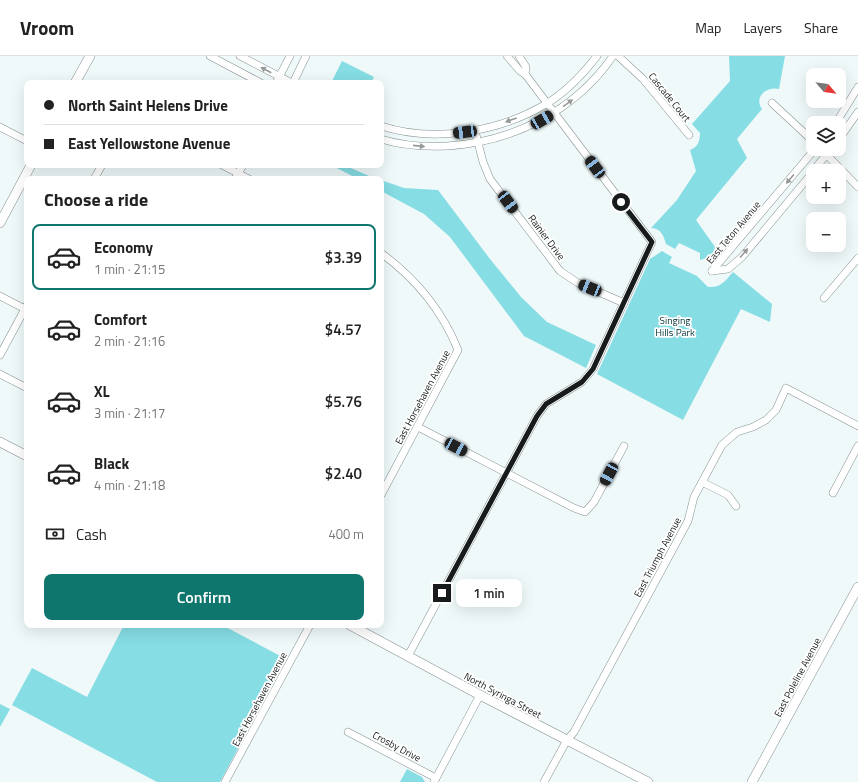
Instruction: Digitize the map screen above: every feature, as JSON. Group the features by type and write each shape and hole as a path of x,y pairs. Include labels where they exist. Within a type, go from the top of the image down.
{"street":[{"path":"77,80 90,56"},
{"path":"210,56 255,80"},
{"path":"240,56 278,80 290,56"},
{"path":"294,80 306,56"},
{"path":"408,656 537,416 546,404 588,378 652,242 525,74 520,71 507,56"},
{"path":"519,56 526,67 525,74"},
{"path":"384,127 426,133 475,131 521,116 547,104 576,80 597,56"},
{"path":"384,140 428,147 478,142 519,130 554,113 584,90 613,56"},
{"name":"Cascade Court","path":"618,56 643,79 689,135"},
{"path":"840,116 858,87"},
{"path":"772,103 806,135"},
{"path":"846,129 858,112"},
{"path":"0,127 24,139"},
{"name":"Rainier Drive","path":"475,131 483,162 490,178 560,271 578,283 624,303"},
{"name":"East Teton Avenue","path":"806,179 742,257 728,269 712,271 809,156"},
{"name":"East Teton Avenue","path":"819,164 826,156"},
{"path":"832,156 858,187"},
{"path":"226,168 237,176"},
{"path":"0,223 24,178"},
{"name":"East Horsehaven Avenue","path":"384,256 420,287 437,309 458,350 384,489"},
{"path":"824,298 858,258"},
{"path":"0,296 24,306"},
{"path":"0,356 24,311"},
{"path":"0,374 24,386"},
{"name":"East Triumph Avenue","path":"544,782 567,740 574,732 688,521 694,497 722,445 737,432 753,428 766,420 776,410 786,388 858,426"},
{"path":"418,427 574,508 585,512 594,502 624,446"},
{"path":"0,442 24,454"},
{"path":"833,493 858,446"},
{"path":"702,482 728,495 736,506"},
{"name":"East Poleline Avenue","path":"754,781 858,587"},
{"name":"East Horsehaven Avenue","path":"226,782 308,628"},
{"name":"North Syringa Street","path":"356,628 480,695 648,782"},
{"path":"435,780 480,695"},
{"name":"Crosby Drive","path":"348,732 435,780"}],"green space":[{"path":"729,56 785,56 779,89 770,89 763,93 759,100 762,109 737,139 747,158 696,220 720,254 700,260 700,253 679,243 675,249 666,244 663,235 659,231 651,228 677,200 696,171 690,150 698,143 700,133 692,124 730,81"},
{"path":"342,61 374,77 372,80 332,80"},
{"path":"337,168 351,168 369,176 352,176"},
{"path":"384,181 404,188 438,190 490,259 521,297 547,322 596,345 586,368 524,336 450,237 424,214 384,193"},
{"name":"Singing Hills Park","path":"662,251 672,257 669,263 697,276 708,287 720,285 733,272 772,304 770,322 741,309 683,420 597,374 650,259"},
{"path":"122,628 228,628 286,659 220,782 157,782 12,705 32,668 87,697"},
{"path":"0,704 10,709 0,727"},
{"path":"407,769 422,777 425,782 400,782"}],"route":[{"path":"442,593 537,416 546,404 588,378 652,242 621,202"}]}
